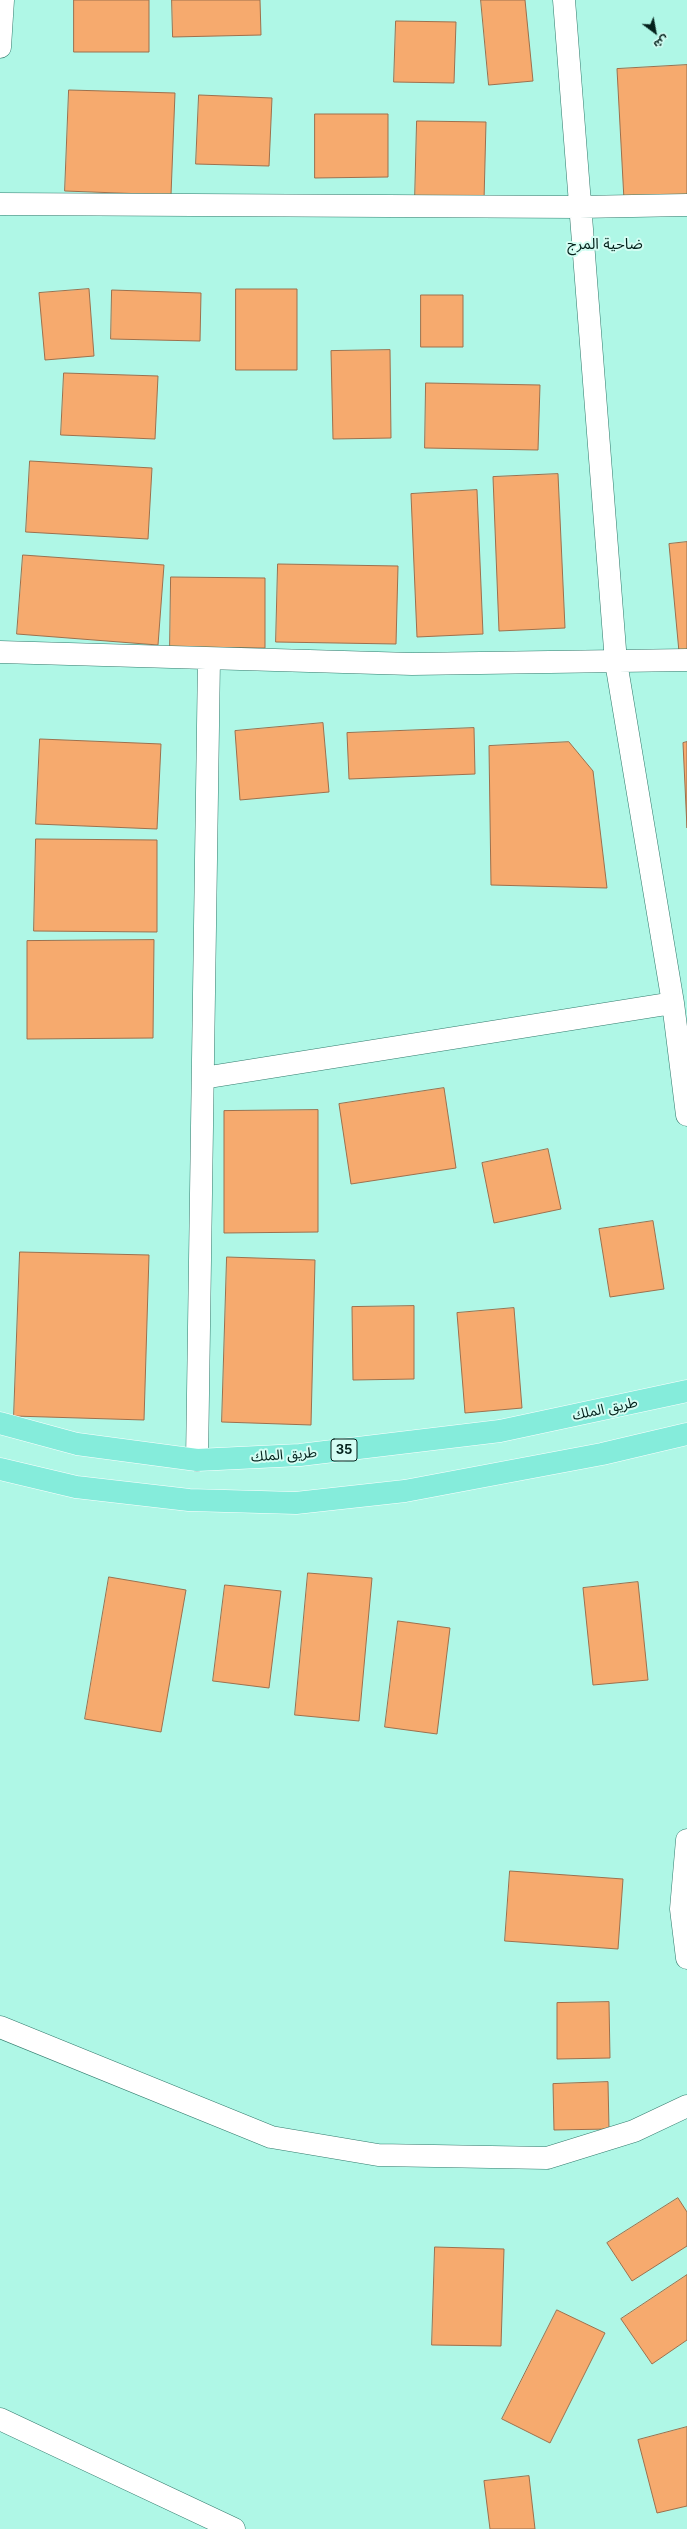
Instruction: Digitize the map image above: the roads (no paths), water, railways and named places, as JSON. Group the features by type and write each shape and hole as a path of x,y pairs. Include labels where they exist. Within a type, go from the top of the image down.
{"main road":[{"name":"طريق الملك","path":"0,1423 77,1444 197,1460 300,1456 500,1431 687,1391"},
{"path":"0,1469 76,1487 189,1500 296,1503 405,1491 602,1454 687,1434"}],"street":[{"path":"0,47 3,0"},
{"path":"564,0 579,207 616,662 673,1003 687,1115"},
{"path":"0,204 579,207 687,205"},
{"path":"0,652 412,664 687,660"},
{"path":"197,1460 209,659"},
{"path":"203,1078 673,1003"},
{"path":"687,1840 681,1909 687,1958"},
{"path":"0,2027 271,2137 378,2155 547,2158 634,2131 687,2106"},
{"path":"0,2419 234,2529"}],"district":[{"name":"ضاحية المرج","path":"605,244"}]}
